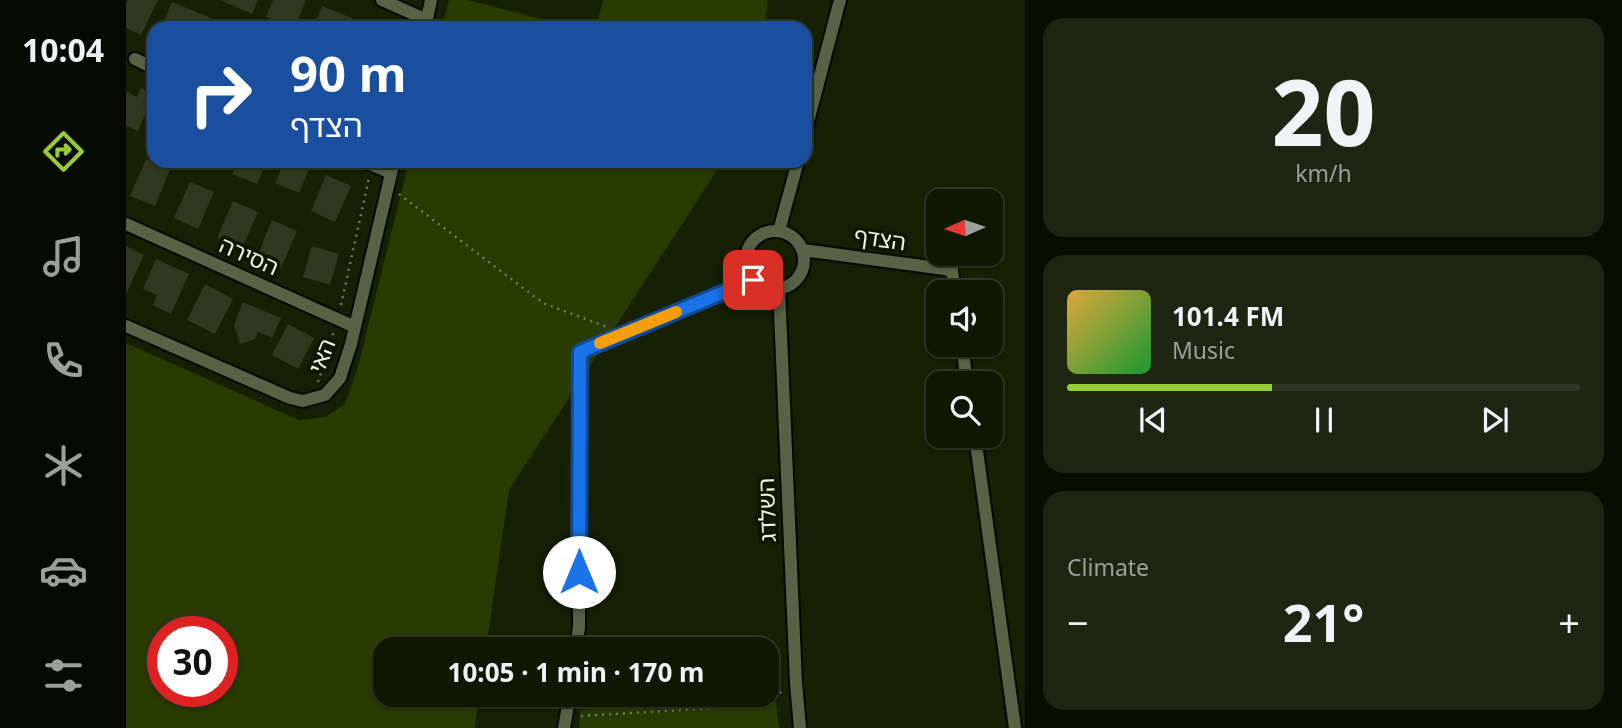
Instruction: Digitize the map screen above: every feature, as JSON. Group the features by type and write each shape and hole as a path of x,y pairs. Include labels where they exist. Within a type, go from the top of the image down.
{"street":[{"path":"382,0 420,21"},
{"path":"427,21 432,0"},
{"path":"812,106 839,0"},
{"path":"135,59 147,65"},
{"path":"779,231 796,168"},
{"name":"האי","path":"126,326 290,398 308,401 326,395 340,378 355,327 391,173"},
{"name":"הסירה","path":"126,224 355,327"},
{"path":"769,231 779,231 797,241 803,250 804,268 799,277 789,286 779,289 766,288 753,280 746,263 747,251 752,242 769,231"},
{"name":"הצדף","path":"803,250 952,270 953,280"},
{"path":"578,637 580,352 753,280"},
{"name":"השלדג","path":"779,289 800,728"},
{"path":"977,448 1015,728"}],"path":[{"path":"308,401 316,385 337,320 367,168"},
{"path":"391,173 543,303 625,333"},
{"path":"566,722 764,705 796,683"}],"green space":[{"path":"449,0 468,0 550,21 444,21"},
{"path":"603,0 768,0 765,21 598,21"},
{"path":"407,168 718,168 509,490 488,637 373,637 373,707 478,707 475,728 126,728 126,343 299,420 325,417 345,404 358,367"},
{"path":"619,707 776,707 779,728 579,728 580,710"}],"building":[{"path":"128,0 158,0 141,35 126,28"},
{"path":"220,0 258,0 252,14"},
{"path":"273,0 306,0 298,21 277,21 266,17"},
{"path":"172,2 211,18 210,21 164,21"},
{"path":"322,6 354,19 353,21 316,21"},
{"path":"141,88 147,91 147,110 138,131 126,126 126,92 137,97"},
{"path":"146,159 147,168 170,170 155,206 130,196"},
{"path":"235,168 264,168 257,184 232,174"},
{"path":"281,168 309,170 299,193 275,183"},
{"path":"326,175 351,186 335,222 311,211"},
{"path":"190,182 214,192 198,229 174,218"},
{"path":"233,201 258,212 242,248 217,238"},
{"path":"272,220 297,231 281,268 257,257"},
{"path":"126,246 144,255 126,294"},
{"path":"312,246 339,254 330,285 303,277"},
{"path":"156,259 189,274 171,314 153,305 157,295 143,289"},
{"path":"205,284 233,299 215,334 187,320"},
{"path":"243,302 281,318 272,338 258,332 255,339 240,344 234,325"},
{"path":"288,324 314,338 298,369 272,355"}],"slow traffic":[{"path":"600,343 676,312"}],"route":[{"path":"579,572 580,352 753,280"}]}
